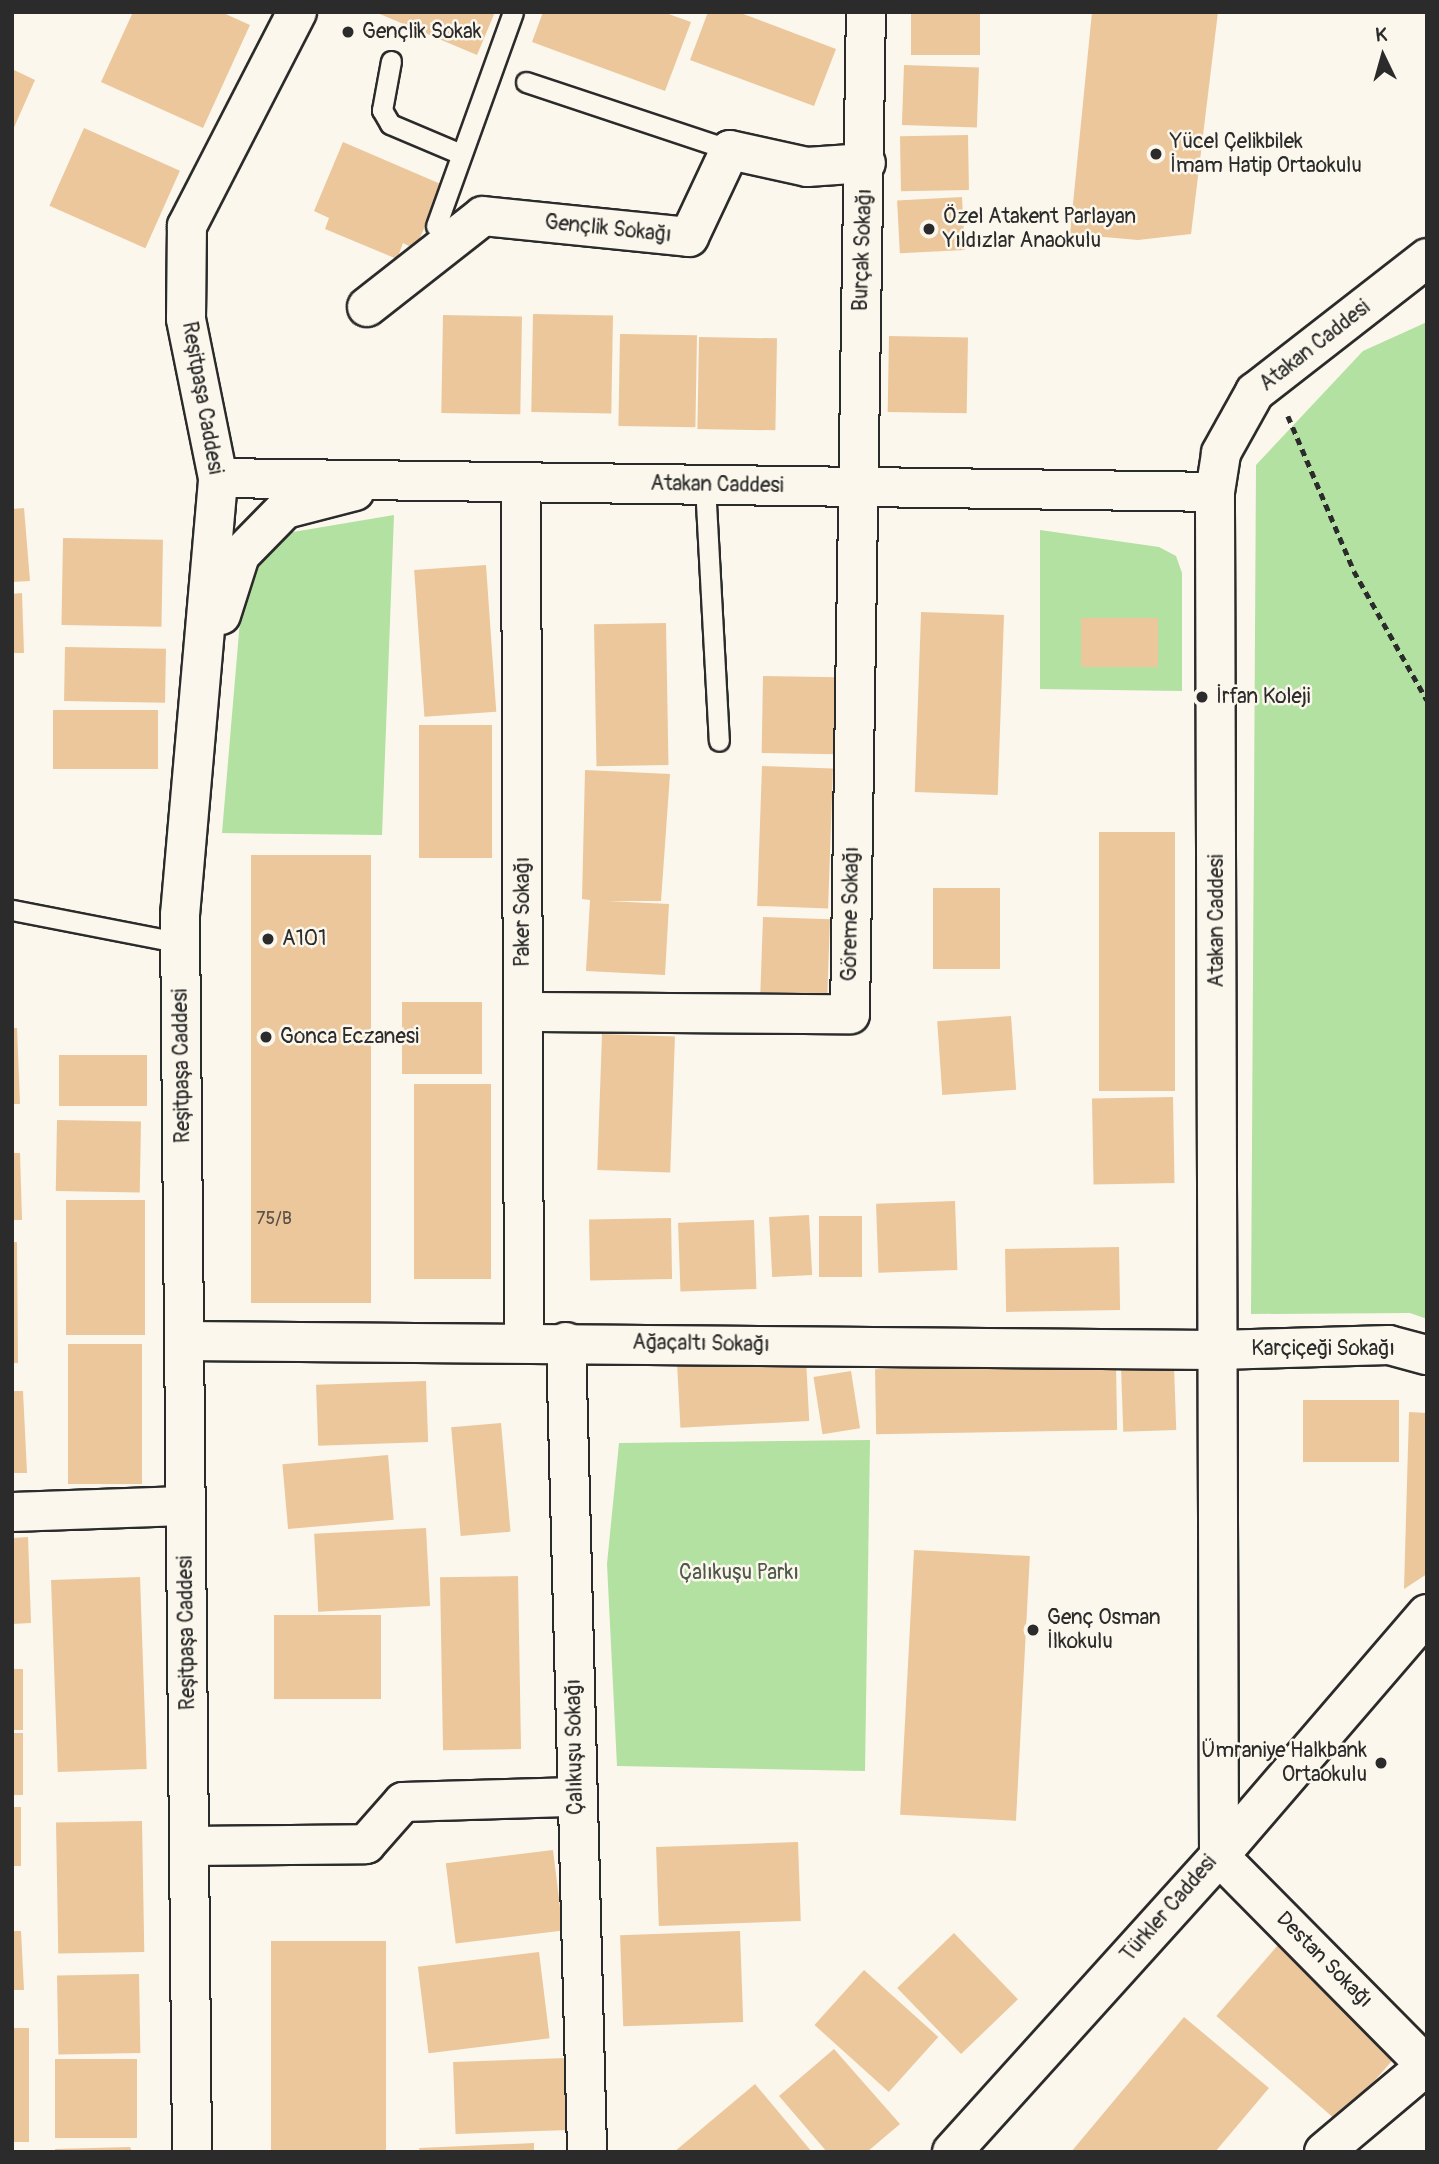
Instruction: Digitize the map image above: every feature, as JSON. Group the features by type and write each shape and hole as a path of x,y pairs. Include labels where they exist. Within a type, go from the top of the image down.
{"street":[{"name":"Reşitpaşa Caddesi","path":"191,2152 181,943 199,684 218,478 186,319 187,226 297,12"},
{"name":"Burçak Sokağı","path":"856,487 866,163 866,12"},
{"path":"730,149 807,167 866,163"},
{"name":"Gençlik Sokağı","path":"367,307 483,216 689,237 730,149"},
{"name":"Atakan Caddesi","path":"1218,1350 1216,492 1221,453 1261,388 1427,258"},
{"name":"Atakan Caddesi","path":"218,478 440,477 521,482 1216,492"},
{"path":"199,684 240,555 285,509 440,477"},
{"name":"Paker Sokağı","path":"521,482 524,1342"},
{"name":"Göreme Sokağı","path":"523,1012 850,1014 856,487"},
{"name":"Ağaçaltı Sokağı","path":"184,1341 566,1342 1218,1350"},
{"name":"Çalıkuşu Sokağı","path":"566,1342 587,2152"},
{"name":"Karçiçeği Sokağı","path":"1218,1350 1389,1345 1427,1355"},
{"name":"Türkler Caddesi","path":"952,2152 1219,1856 1218,1350"},
{"path":"12,1512 186,1506"},
{"path":"1219,1856 1427,1614"},
{"path":"189,1846 366,1844 403,1802 576,1797"},
{"name":"Destan Sokağı","path":"1219,1856 1427,2066"},
{"path":"1324,2152 1427,2066"}],"lane":[{"path":"436,226 513,12"},
{"path":"391,61 382,110 390,124 461,155"},
{"path":"526,82 730,149"},
{"path":"705,485 719,741"},
{"path":"12,910 181,943"}],"path":[{"path":"1261,388 1295,424 1353,571 1427,699"}],"green space":[{"path":"1427,322 1427,1319 1410,1313 1251,1314 1256,465 1363,351"},
{"path":"394,515 382,835 222,833 243,585 287,533"},
{"path":"1040,530 1159,547 1176,556 1182,573 1182,691 1040,689"},
{"name":"Çalıkuşu Parkı","path":"870,1440 865,1771 617,1766 607,1564 619,1443"}],"building":[{"path":"133,12 221,12 250,25 203,128 101,82"},
{"path":"375,12 495,12 477,55"},
{"path":"543,12 663,12 691,22 665,91 532,42"},
{"path":"708,12 738,12 836,49 814,106 690,60"},
{"path":"911,12 980,12 980,55 911,55"},
{"name":"Yücel Çelikbilek İmam Hatip Ortaokulu","path":"1092,12 1218,12 1191,234 1138,240 1070,234"},
{"path":"904,65 979,68 977,128 902,125"},
{"path":"12,69 35,80 12,132"},
{"path":"84,128 180,171 145,248 49,206"},
{"path":"968,135 969,190 901,191 900,136"},
{"path":"343,142 443,185 415,249 403,243 397,259 325,229 329,218 314,211"},
{"path":"962,197 965,250 900,253 897,200"},
{"path":"533,314 613,315 611,413 531,412"},
{"path":"443,315 522,316 520,414 441,413"},
{"path":"620,334 697,335 695,427 618,426"},
{"path":"889,336 968,337 967,413 888,412"},
{"path":"699,337 777,338 775,430 697,429"},
{"path":"24,508 30,581 12,582 12,509"},
{"path":"63,538 163,540 161,627 61,625"},
{"path":"486,565 496,712 424,717 414,570"},
{"path":"22,593 24,653 12,653 12,594"},
{"path":"921,612 1004,615 998,795 915,792"},
{"path":"1081,618 1158,618 1158,667 1081,667"},
{"path":"666,623 668,765 596,766 594,624"},
{"path":"65,647 166,649 165,703 64,701"},
{"path":"763,676 838,677 837,754 762,753"},
{"path":"53,710 158,710 158,769 53,769"},
{"path":"419,725 492,725 492,858 419,858"},
{"path":"762,766 833,768 828,908 757,906"},
{"path":"585,770 670,774 661,901 608,901 669,904 665,975 586,971 590,900 582,899"},
{"path":"1099,832 1175,832 1175,1091 1099,1091"},
{"path":"251,855 371,855 371,1303 251,1303"},
{"path":"933,888 1000,888 1000,969 933,969"},
{"path":"763,917 830,919 827,1004 760,1002"},
{"path":"402,1002 482,1002 482,1074 402,1074"},
{"path":"1011,1016 1016,1090 942,1095 937,1021"},
{"path":"12,1028 17,1028 20,1104 12,1104"},
{"path":"602,1034 675,1037 670,1172 597,1170"},
{"path":"59,1055 147,1055 147,1106 59,1106"},
{"path":"414,1084 491,1084 491,1279 414,1279"},
{"path":"1173,1097 1175,1183 1094,1184 1092,1098"},
{"path":"57,1120 141,1121 140,1192 56,1191"},
{"path":"12,1153 20,1153 22,1220 12,1220"},
{"path":"66,1200 145,1200 145,1335 66,1335"},
{"path":"955,1201 957,1270 878,1273 876,1204"},
{"path":"809,1215 812,1275 772,1277 769,1217"},
{"path":"819,1216 862,1216 862,1277 819,1277"},
{"path":"671,1218 672,1279 590,1280 589,1219"},
{"path":"754,1220 756,1289 680,1292 678,1223"},
{"path":"12,1242 17,1242 18,1363 12,1363"},
{"path":"1119,1247 1120,1310 1006,1312 1005,1249"},
{"path":"68,1344 142,1344 142,1484 68,1484"},
{"path":"806,1359 809,1421 680,1428 677,1366"},
{"path":"1116,1365 1117,1430 876,1434 875,1369"},
{"path":"1174,1366 1176,1430 1123,1432 1121,1368"},
{"path":"851,1371 860,1428 823,1434 813,1377"},
{"path":"426,1381 428,1442 318,1446 316,1385"},
{"path":"12,1391 23,1391 27,1473 12,1473"},
{"path":"1303,1400 1399,1400 1399,1462 1303,1462"},
{"path":"1409,1412 1427,1413 1427,1574 1404,1589"},
{"path":"501,1423 510,1532 461,1536 451,1427"},
{"path":"388,1455 394,1520 288,1529 282,1464"},
{"path":"426,1528 430,1606 318,1612 314,1534"},
{"path":"28,1537 31,1623 12,1624 12,1538"},
{"path":"914,1550 1030,1556 1016,1821 900,1815"},
{"path":"518,1576 521,1749 443,1750 440,1577"},
{"path":"140,1577 147,1769 58,1772 51,1580"},
{"path":"274,1615 381,1615 381,1699 274,1699"},
{"path":"12,1669 23,1669 23,1730 12,1730"},
{"path":"12,1733 23,1733 23,1795 12,1795"},
{"path":"12,1807 21,1807 21,1866 12,1866"},
{"path":"142,1821 144,1952 58,1953 56,1823"},
{"path":"798,1842 801,1921 659,1926 656,1847"},
{"path":"553,1850 563,1930 456,1944 446,1863"},
{"path":"12,1931 21,1931 24,1990 12,1990"},
{"path":"740,1931 743,2022 623,2026 620,1935"},
{"path":"954,1933 1018,1999 961,2054 897,1988"},
{"path":"271,1941 386,1941 386,2152 271,2152"},
{"path":"1278,1945 1400,2051 1339,2122 1216,2016"},
{"path":"539,1952 550,2038 429,2053 418,1967"},
{"path":"864,1970 938,2037 889,2092 814,2025"},
{"path":"139,1974 140,2053 58,2054 57,1975"},
{"path":"1184,2017 1269,2088 1215,2152 1071,2152"},
{"path":"12,2028 29,2028 29,2142 12,2142"},
{"path":"834,2049 900,2124 867,2152 827,2152 779,2096"},
{"path":"567,2058 570,2130 456,2134 453,2062"},
{"path":"55,2059 137,2059 137,2138 55,2138"},
{"path":"755,2084 812,2152 674,2152"},
{"path":"534,2143 534,2152 420,2152 419,2148"},
{"path":"130,2147 132,2152 55,2152 55,2149"}],"place":[{"name":"Gençlik Sokak","path":"348,32"},
{"name":"Yücel Çelikbilek İmam Hatip Ortaokulu","path":"1156,154"},
{"name":"Özel Atakent Parlayan Yıldızlar Anaokulu","path":"929,229"},
{"name":"İrfan Koleji","path":"1202,697"},
{"name":"A101","path":"268,939"},
{"name":"Gonca Eczanesi","path":"266,1037"},
{"name":"Genç Osman İlkokulu","path":"1033,1630"},
{"name":"Ümraniye Halkbank Ortaokulu","path":"1381,1763"}]}
